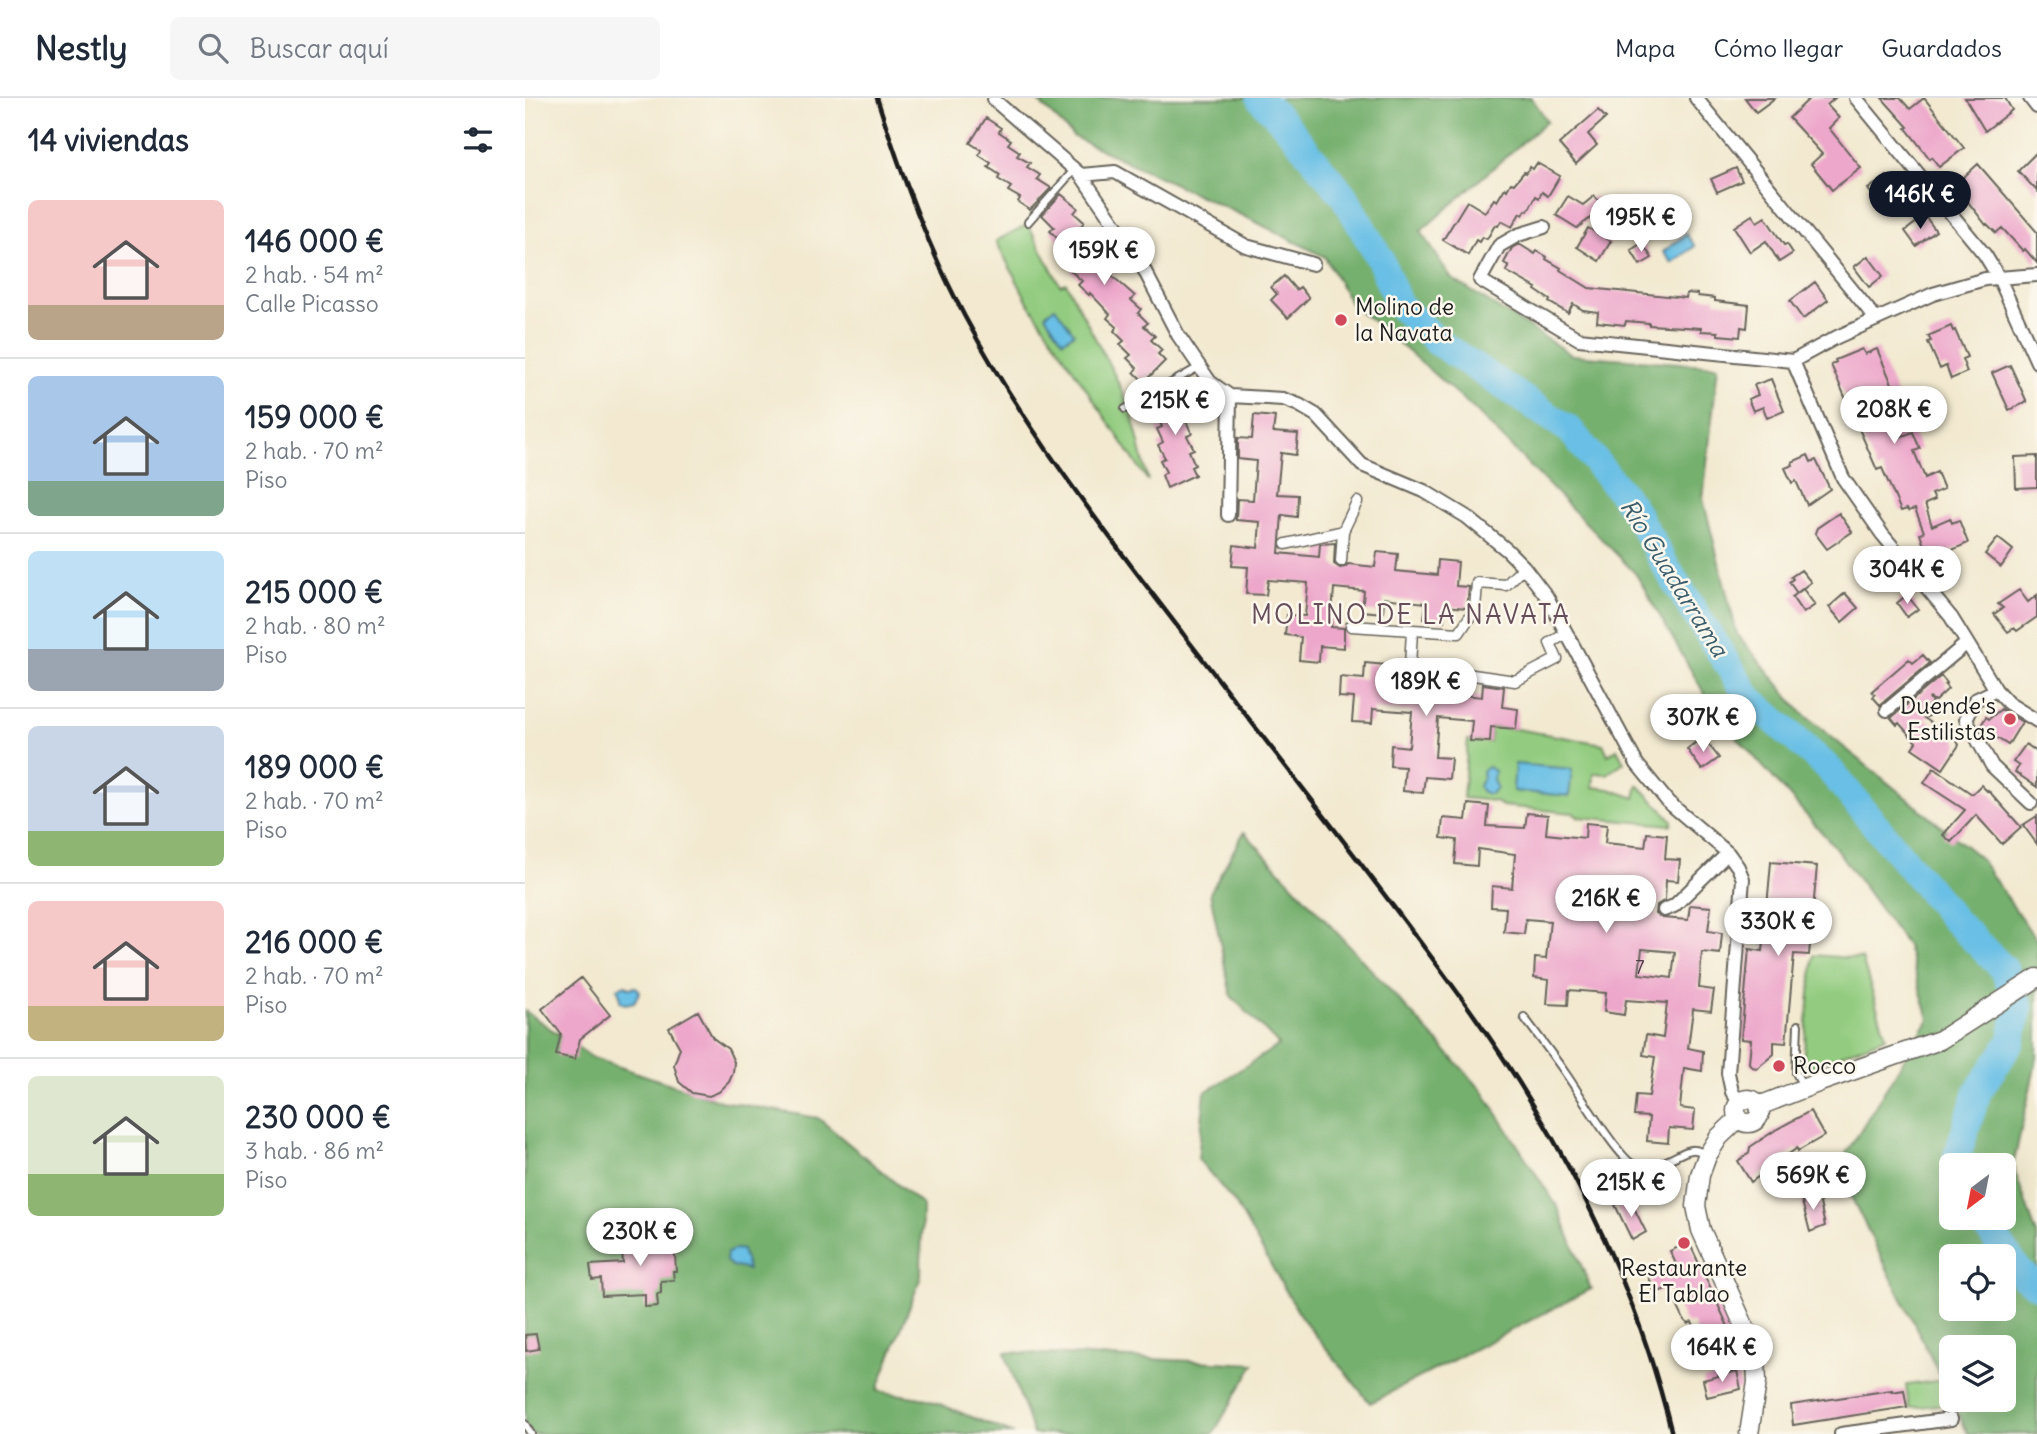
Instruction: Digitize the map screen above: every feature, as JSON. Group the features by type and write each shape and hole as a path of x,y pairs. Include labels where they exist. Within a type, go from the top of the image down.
{"main road":[{"path":"1749,1434 1757,1382 1753,1349 1748,1332 1701,1230 1696,1210 1697,1188 1707,1156 1719,1137 1739,1110 1745,1123 1753,1122 1760,1113 1759,1106 1804,1087 1940,1040 2037,978"}],"street":[{"path":"1696,98 1877,320"},
{"path":"1856,98 1986,256 1999,278 2037,362"},
{"path":"2030,98 2037,107"},
{"path":"994,100 1078,172 1138,258 1178,335 1210,382 1230,396 1283,399 1316,415 1362,465 1424,491 1467,517 1507,550 1547,597 1637,764 1668,802 1728,853 1743,879 1728,1073 1739,1110"},
{"path":"1078,172 1115,172 1246,246 1313,264"},
{"path":"1544,227 1518,235 1499,246 1480,280 1579,339 1793,361 1837,337 1933,294 1985,279 2037,275"},
{"path":"1793,361 1843,478 1882,534 1951,617 1996,690 2008,703 2037,721"},
{"path":"1227,515 1230,396"},
{"path":"1341,561 1343,531 1357,502"},
{"path":"1286,544 1343,531"},
{"path":"1351,626 1459,633 1475,609 1477,583 1506,585 1524,567"},
{"path":"1412,631 1410,666 1515,681 1557,659 1550,643 1567,633"},
{"path":"1887,710 1967,643"},
{"path":"1996,690 1975,700 1966,719 1992,766 2031,803"},
{"path":"1664,911 1674,906 1728,853"},
{"path":"1841,1434 1951,1419"}],"lane":[{"path":"1028,222 1078,172"},
{"path":"1125,410 1199,368"},
{"path":"1524,1017 1602,1128 1631,1164 1660,1164 1689,1150 1696,1150 1707,1156"},
{"path":"1798,1025 1796,1073 1804,1087"},
{"path":"525,1424 531,1434"}],"green space":[{"path":"1035,98 1532,98 1547,121 1421,231 1451,278 1572,355 1718,366 1703,499 1737,634 1802,713 1979,857 2037,941 2037,1058 2016,1153 1939,1153 1939,1230 2016,1230 2016,1175 2037,1235 2037,1434 1968,1434 1958,1412 2016,1412 2016,1335 1939,1335 1939,1374 1837,1168 1929,1019 1907,946 1834,846 1716,714 1636,574 1474,409 1378,325 1352,306 1325,257 1074,137"},
{"path":"1028,224 1060,285 1066,283 1131,410 1148,481 1028,302 996,241"},
{"path":"1491,727 1603,744 1608,755 1617,749 1624,762 1607,774 1594,773 1593,787 1609,789 1635,798 1638,785 1672,823 1670,825 1579,817 1573,813 1502,806 1495,801 1463,798 1468,740 1490,742"},
{"path":"1244,832 1482,1090 1558,1208 1591,1289 1370,1403 1301,1317 1235,1203 1198,1159 1205,1092 1279,1045 1231,996 1210,893"},
{"path":"1814,955 1862,959 1886,1037 1802,1070"},
{"path":"525,1011 593,1058 721,1101 818,1118 922,1205 921,1277 877,1391 927,1399 1014,1434 525,1434"},
{"path":"1005,1352 1254,1364 1213,1434 1033,1434"},
{"path":"1939,1381 1939,1405 1909,1408 1906,1385"}],"water":[{"path":"1686,234 1695,246 1672,263 1663,252"},
{"path":"1055,307 1074,333 1063,341 1045,315"},
{"path":"1515,764 1572,769 1569,796 1513,791"},
{"path":"1488,767 1494,771 1496,787 1492,793 1487,794 1481,791 1479,786 1483,778 1482,771"},
{"path":"626,985 629,988 636,987 640,991 634,1002 625,1004 620,1002 617,988"},
{"path":"736,1249 742,1250 748,1270 732,1266 726,1261 727,1253"}],"building":[{"path":"1745,98 1775,98 1756,112"},
{"path":"1810,98 1835,98 1827,105 1839,118 1829,128 1861,168 1832,190 1811,164 1822,154 1789,118"},
{"path":"1882,98 1900,98 1910,109 1924,98 1964,148 1939,167"},
{"path":"1965,98 2005,98 2012,110 1985,131"},
{"path":"1598,110 1606,118 1588,134 1597,145 1576,164 1559,144"},
{"path":"986,118 1001,128 999,132 1011,140 1008,144 1020,152 1017,156 1030,163 1027,167 1040,175 1037,179 1051,188 1030,210 1018,202 1020,198 1008,191 1011,187 998,179 1000,175 988,167 991,163 979,155 981,150 970,143"},
{"path":"2037,152 2037,191 2018,171"},
{"path":"1537,163 1560,176 1548,196 1542,192 1539,198 1536,196 1528,211 1523,215 1520,213 1512,227 1501,221 1498,226 1495,225 1487,239 1482,237 1479,242 1476,240 1468,255 1443,240 1467,201 1485,212 1494,199 1497,201 1505,188 1507,190 1511,183 1514,184 1524,172 1530,167 1533,169"},
{"path":"1978,164 2037,232 2037,263 2002,228 1996,233 1986,225 1955,185"},
{"path":"1736,168 1742,181 1717,192 1711,179"},
{"path":"1887,176 1896,189 1878,202 1868,189"},
{"path":"1061,194 1078,208 1074,213 1084,222 1081,226 1091,235 1087,239 1098,249 1095,252 1106,262 1102,267 1135,296 1131,300 1141,309 1138,313 1148,323 1144,326 1155,336 1151,340 1162,350 1158,354 1165,361 1144,382 1134,372 1137,368 1127,358 1131,355 1120,344 1124,341 1114,331 1117,327 1107,318 1110,314 1090,293 1089,295 1078,285 1082,281 1071,271 1075,268 1064,258 1067,255 1057,244 1060,241 1050,231 1054,227 1042,215"},
{"path":"1568,196 1583,205 1594,196 1605,207 1577,228 1556,215"},
{"path":"1752,215 1757,222 1765,217 1784,245 1787,244 1793,253 1779,262 1766,241 1750,252 1734,227"},
{"path":"1925,216 1936,231 1916,246 1905,231"},
{"path":"1588,228 1611,241 1599,261 1577,247"},
{"path":"1642,243 1652,258 1640,265 1631,250"},
{"path":"1519,244 1535,254 1537,251 1547,257 1546,259 1561,268 1560,270 1589,288 1686,298 1687,293 1698,294 1715,298 1715,301 1749,305 1747,328 1741,327 1740,337 1718,335 1718,332 1701,331 1701,328 1626,321 1625,325 1597,322 1598,312 1583,310 1573,304 1568,313 1549,302 1536,288 1506,271 1509,266 1504,263 1512,248"},
{"path":"1868,256 1883,276 1869,287 1854,267"},
{"path":"1284,276 1296,290 1300,287 1309,298 1288,318 1271,300 1277,294 1271,287"},
{"path":"1815,282 1828,300 1803,319 1790,301"},
{"path":"1951,326 1967,357 1962,359 1967,372 1951,379 1946,366 1940,369 1928,336"},
{"path":"1862,349 1865,354 1877,349 1902,407 1889,412 1900,437 1913,432 1920,449 1914,451 1925,478 1937,472 1944,489 1932,494 1935,500 1925,504 1932,526 1950,518 1952,523 1959,520 1968,543 1936,557 1928,557 1920,534 1924,532 1915,509 1901,511 1882,468 1877,470 1831,365 1835,360"},
{"path":"2010,365 2027,402 2009,410 1992,373"},
{"path":"1771,379 1784,411 1767,418 1763,407 1753,411 1748,399 1758,395 1754,385"},
{"path":"1181,387 1190,404 1185,406 1191,419 1186,421 1192,434 1187,436 1194,449 1189,451 1195,465 1191,467 1195,475 1167,488 1162,475 1166,472 1160,460 1165,458 1158,445 1163,442 1157,429 1162,427 1156,414 1160,413 1154,399"},
{"path":"1254,415 1275,417 1273,432 1298,434 1296,455 1281,453 1277,494 1298,495 1297,517 1282,515 1279,553 1319,557 1320,544 1335,543 1334,564 1340,568 1348,564 1375,567 1377,552 1398,554 1396,571 1437,575 1438,560 1458,562 1456,586 1469,587 1467,608 1445,606 1444,621 1424,619 1426,603 1384,598 1383,613 1362,611 1364,591 1334,588 1331,627 1344,628 1344,648 1320,646 1319,662 1299,660 1301,637 1285,635 1287,615 1305,616 1308,583 1268,580 1266,595 1246,594 1248,567 1232,566 1234,545 1258,548 1260,522 1236,520 1237,499 1253,500 1256,461 1238,459 1238,438 1252,439"},
{"path":"1808,455 1811,462 1816,460 1830,489 1807,505 1796,481 1792,483 1785,468"},
{"path":"2037,456 2037,487 2016,488 2015,457"},
{"path":"1839,513 1852,532 1827,549 1815,533 1817,528"},
{"path":"1998,538 2013,550 2001,567 1985,554"},
{"path":"1801,570 1811,582 1797,593 1789,582 1793,579 1791,577"},
{"path":"1803,589 1815,605 1803,613 1792,597"},
{"path":"2019,590 2028,602 2037,595 2037,617 2017,631 2014,628 2008,632 1994,614 2003,608 1998,604"},
{"path":"1845,593 1858,608 1842,622 1829,607"},
{"path":"1907,595 1918,609 1907,617 1897,603"},
{"path":"1923,655 1930,663 1880,705 1873,697 1875,695 1872,691 1909,659 1913,663"},
{"path":"1365,663 1386,665 1384,684 1422,687 1423,675 1444,678 1443,693 1482,697 1483,684 1504,687 1502,707 1518,709 1516,729 1491,727 1490,742 1470,741 1472,721 1438,718 1435,757 1451,758 1449,779 1425,777 1423,793 1403,791 1405,767 1390,766 1391,745 1409,747 1412,712 1373,709 1372,723 1352,722 1354,698 1339,697 1340,677 1364,679"},
{"path":"1941,676 1948,689 1935,701 1929,698 1932,702 1926,708 1931,715 1924,718 1956,739 1959,745 1943,769 1912,748 1916,742 1891,718"},
{"path":"2001,709 2022,722 2008,745 1980,727 1986,717 1989,719"},
{"path":"1703,737 1719,758 1702,770 1687,749"},
{"path":"2026,744 2037,752 2037,787 2015,772 2019,766 2013,762"},
{"path":"1934,768 1972,794 1981,785 2021,827 2002,844 1976,815 1951,842 1943,835 1965,810 1924,783"},
{"path":"1468,804 1489,806 1487,826 1525,828 1527,813 1548,815 1546,834 1585,838 1586,823 1607,825 1605,843 1645,847 1647,833 1667,835 1665,859 1680,860 1678,881 1666,880 1665,900 1657,905 1656,914 1662,918 1688,920 1690,905 1711,907 1708,931 1722,933 1720,954 1702,952 1699,988 1714,990 1711,1011 1693,1009 1688,1048 1703,1051 1702,1071 1684,1068 1680,1108 1695,1110 1693,1130 1669,1128 1668,1143 1647,1141 1649,1117 1634,1116 1636,1095 1649,1096 1655,1057 1643,1055 1646,1035 1663,1038 1667,1003 1626,1000 1624,1015 1604,1012 1606,993 1569,990 1568,1005 1547,1004 1549,980 1534,978 1535,958 1546,959 1550,921 1526,919 1524,934 1504,932 1506,908 1491,907 1492,886 1512,888 1515,854 1478,849 1477,866 1455,864 1457,840 1441,838 1443,818 1466,820","holes":["1642,949 1675,952 1672,978 1639,974"]},
{"path":"2037,816 2037,844 2023,825"},
{"path":"1771,862 1817,866 1809,955 1794,954 1786,1043 1774,1042 1774,1054 1757,1068 1749,1063 1751,1040 1741,1039 1749,949 1763,951"},
{"path":"581,978 610,1015 580,1039 575,1059 556,1055 561,1034 542,1009"},
{"path":"698,1011 713,1038 728,1049 734,1062 729,1082 719,1092 709,1096 692,1093 679,1082 674,1065 680,1048 669,1028"},
{"path":"1810,1111 1824,1136 1798,1151 1797,1148 1751,1182 1738,1161 1749,1153 1750,1147"},
{"path":"1818,1194 1825,1226 1810,1232 1801,1198"},
{"path":"1629,1198 1646,1232 1632,1240 1615,1205"},
{"path":"661,1228 662,1238 674,1237 676,1271 673,1271 674,1280 661,1281 661,1293 657,1294 658,1306 645,1307 645,1294 602,1296 601,1279 592,1280 590,1265 623,1263 622,1251 627,1251 627,1240 641,1239 640,1230"},
{"path":"1689,1242 1732,1335 1703,1348 1692,1322 1688,1324 1684,1320 1669,1288 1655,1293 1648,1275 1676,1264 1670,1251"},
{"path":"536,1334 539,1349 526,1351 525,1335"},
{"path":"1737,1371 1741,1389 1707,1397 1703,1380"},
{"path":"1904,1390 1907,1407 1793,1425 1791,1405"}],"waterway":[{"name":"Río Guadarrama","path":"1260,98 1344,196 1380,259 1399,305 1439,343 1570,430 1632,506 1666,567 1749,698 1828,768 1954,920 2004,969 2019,1007 2011,1042 1978,1091 1958,1153"},
{"name":"Río Guadarrama","path":"1989,1230 2022,1275 2037,1285"}],"railway":[{"path":"877,98 906,182 939,264 965,317 1014,400 1125,558 1455,989 1491,1040 1557,1146 1586,1201 1635,1314 1672,1434"}],"place":[{"name":"Molino de la Navata","path":"1341,320"},
{"name":"Duende's Estilistas","path":"2010,719"},
{"name":"Rocco","path":"1779,1066"},
{"name":"Restaurante El Tablao","path":"1684,1243"}],"district":[{"name":"MOLINO DE LA NAVATA","path":"1411,615"}]}
